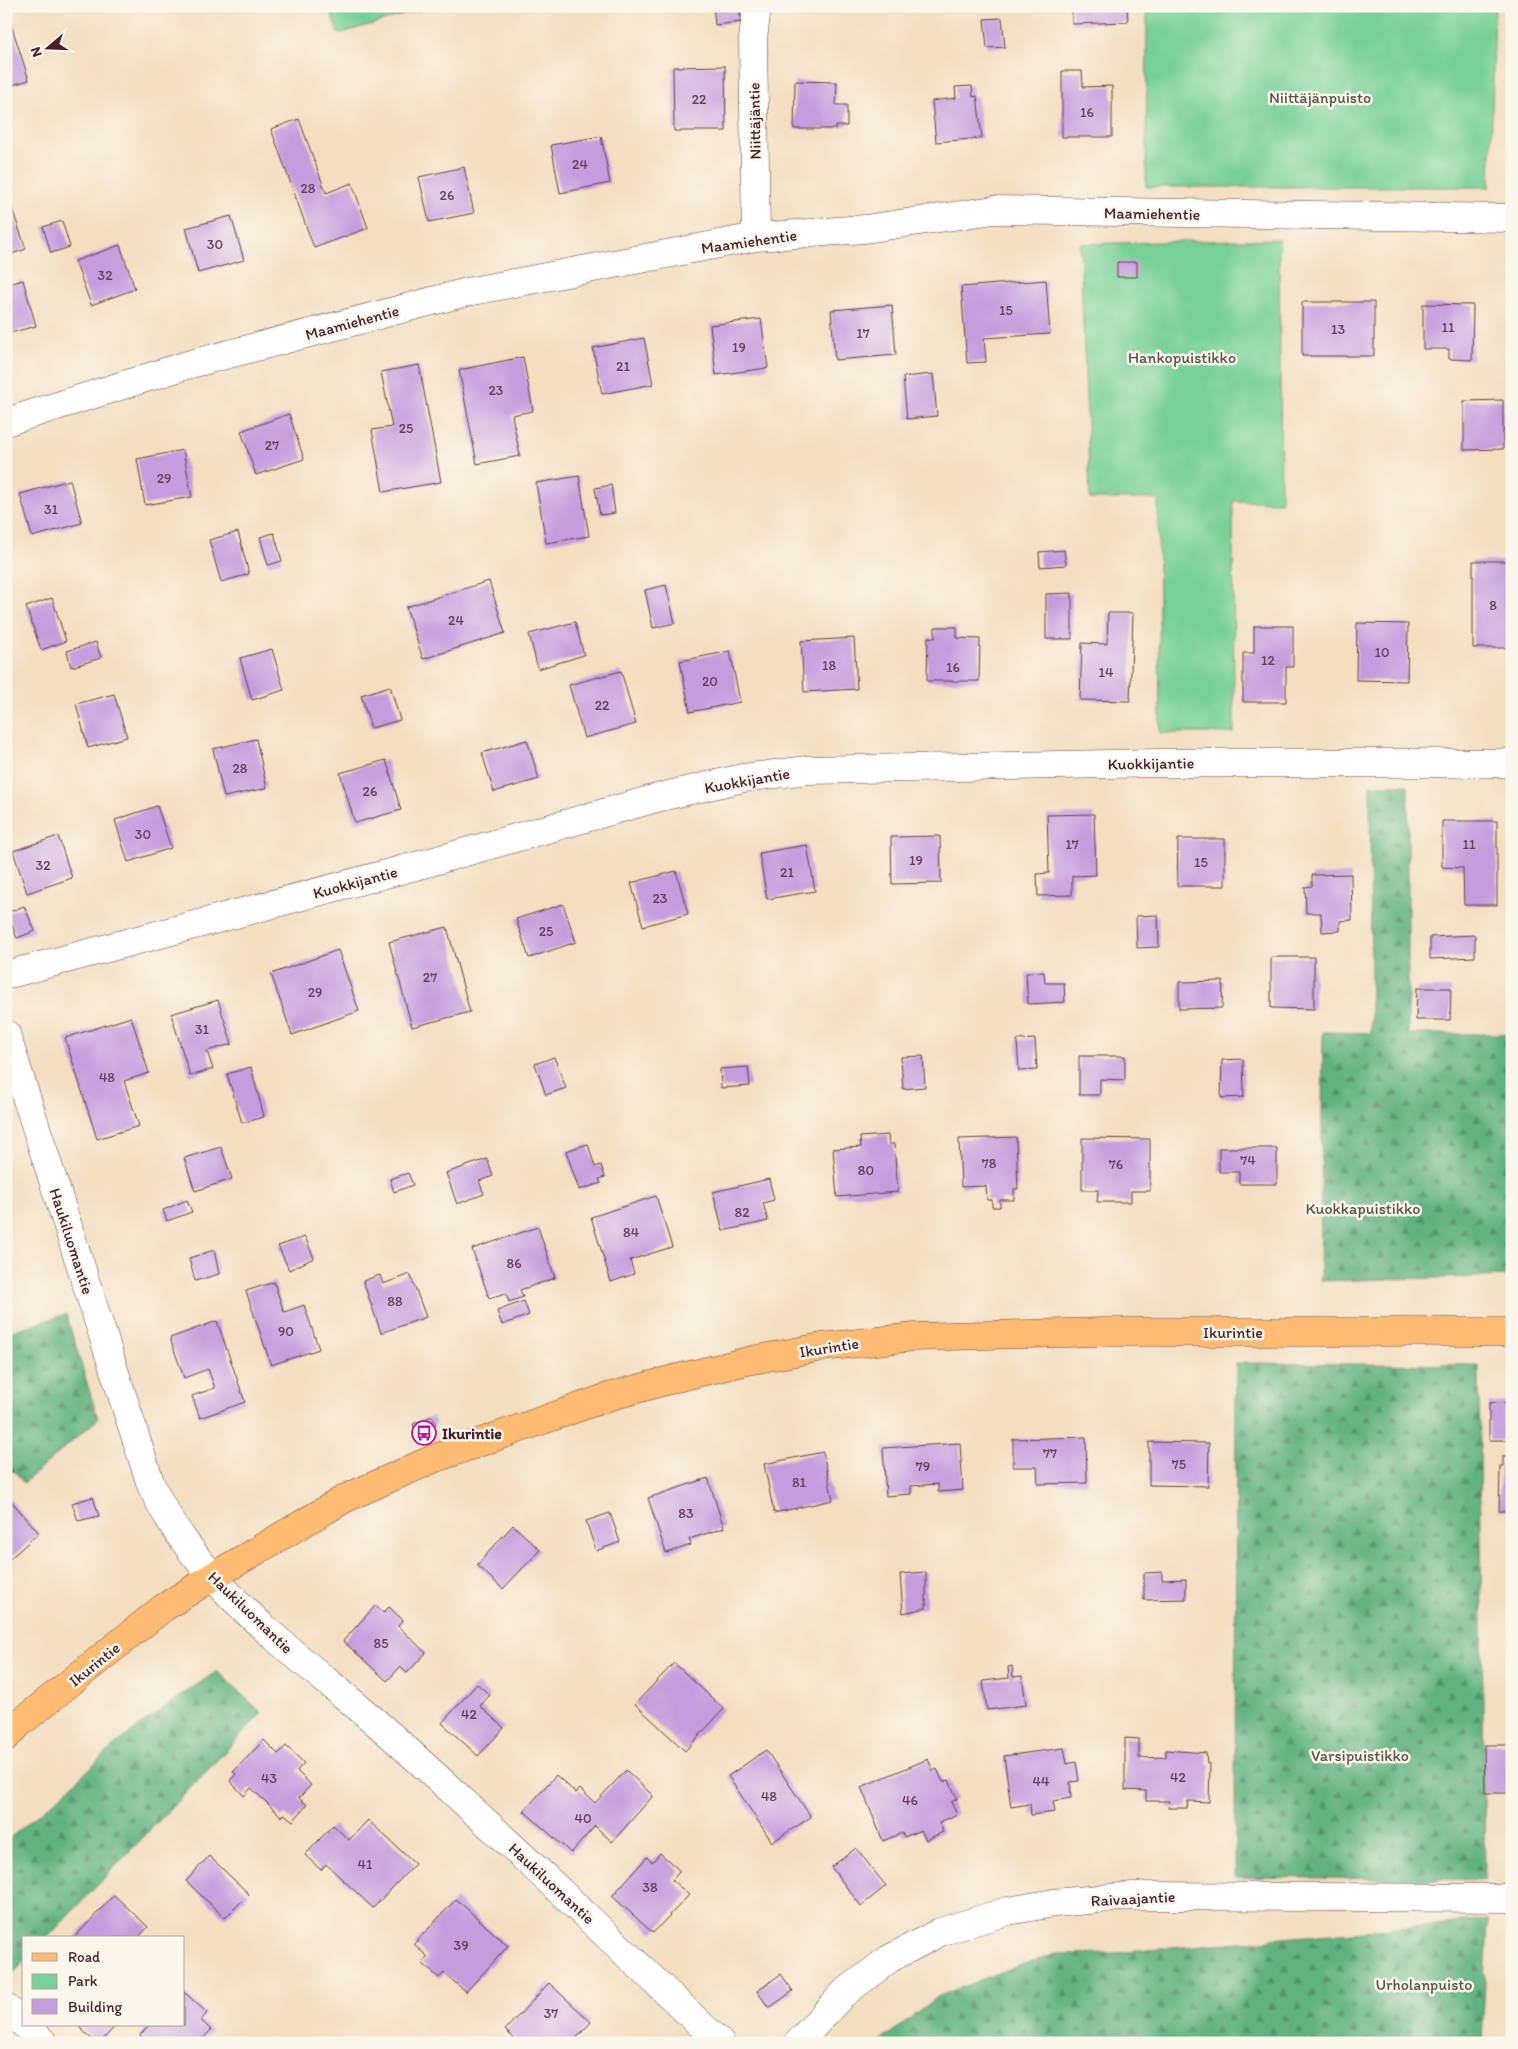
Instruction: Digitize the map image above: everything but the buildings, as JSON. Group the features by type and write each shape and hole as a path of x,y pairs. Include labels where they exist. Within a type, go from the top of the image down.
{"main road":[{"name":"Ikurintie","path":"6,1737 20,1723 163,1608 212,1576 346,1498 433,1459 608,1397 761,1358 870,1341 923,1337 1103,1332 1512,1332"}],"street":[{"name":"Niittäjäntie","path":"756,237 753,39 757,6"},
{"name":"Maamiehentie","path":"6,422 187,365 467,292 756,237 865,229 994,210 1512,218"},
{"name":"Kuokkijantie","path":"6,975 427,863 660,797 742,778 808,770 1159,762 1512,763"},
{"name":"Haukiluomantie","path":"6,1034 150,1485 162,1510 175,1530 212,1576 275,1639 363,1710 493,1827 720,2043"},
{"name":"Raivaajantie","path":"798,2043 844,1994 889,1959 940,1932 1008,1911 1133,1896 1512,1898"},
{"path":"6,2008 22,2023"},
{"path":"25,2026 44,2043"}],"green space":[{"path":"329,6 435,6 338,34"},
{"name":"Niittäjänpuisto","path":"1147,6 1495,6 1490,187 1146,187"},
{"name":"Hankopuistikko","path":"1279,239 1281,502 1233,501 1234,733 1160,733 1158,499 1090,499 1080,244"},
{"name":"Kuokkapuistikko","path":"1370,785 1408,785 1408,1034 1512,1034 1512,1276 1320,1281 1323,1032 1371,1033"},
{"path":"66,1314 98,1419 24,1483 6,1462 6,1333"},
{"name":"Varsipuistikko","path":"1236,1363 1479,1365 1485,1880 1235,1877"},
{"path":"217,1671 262,1713 49,1936 22,1936 22,1964 10,1977 6,1974 6,1841 57,1799 115,1745"},
{"name":"Urholanpuisto","path":"1488,1920 1482,2043 878,2043 939,1996 1003,1971 1056,1954 1115,1953"}],"place":[{"name":"Ikurintie","path":"424,1433"}]}
